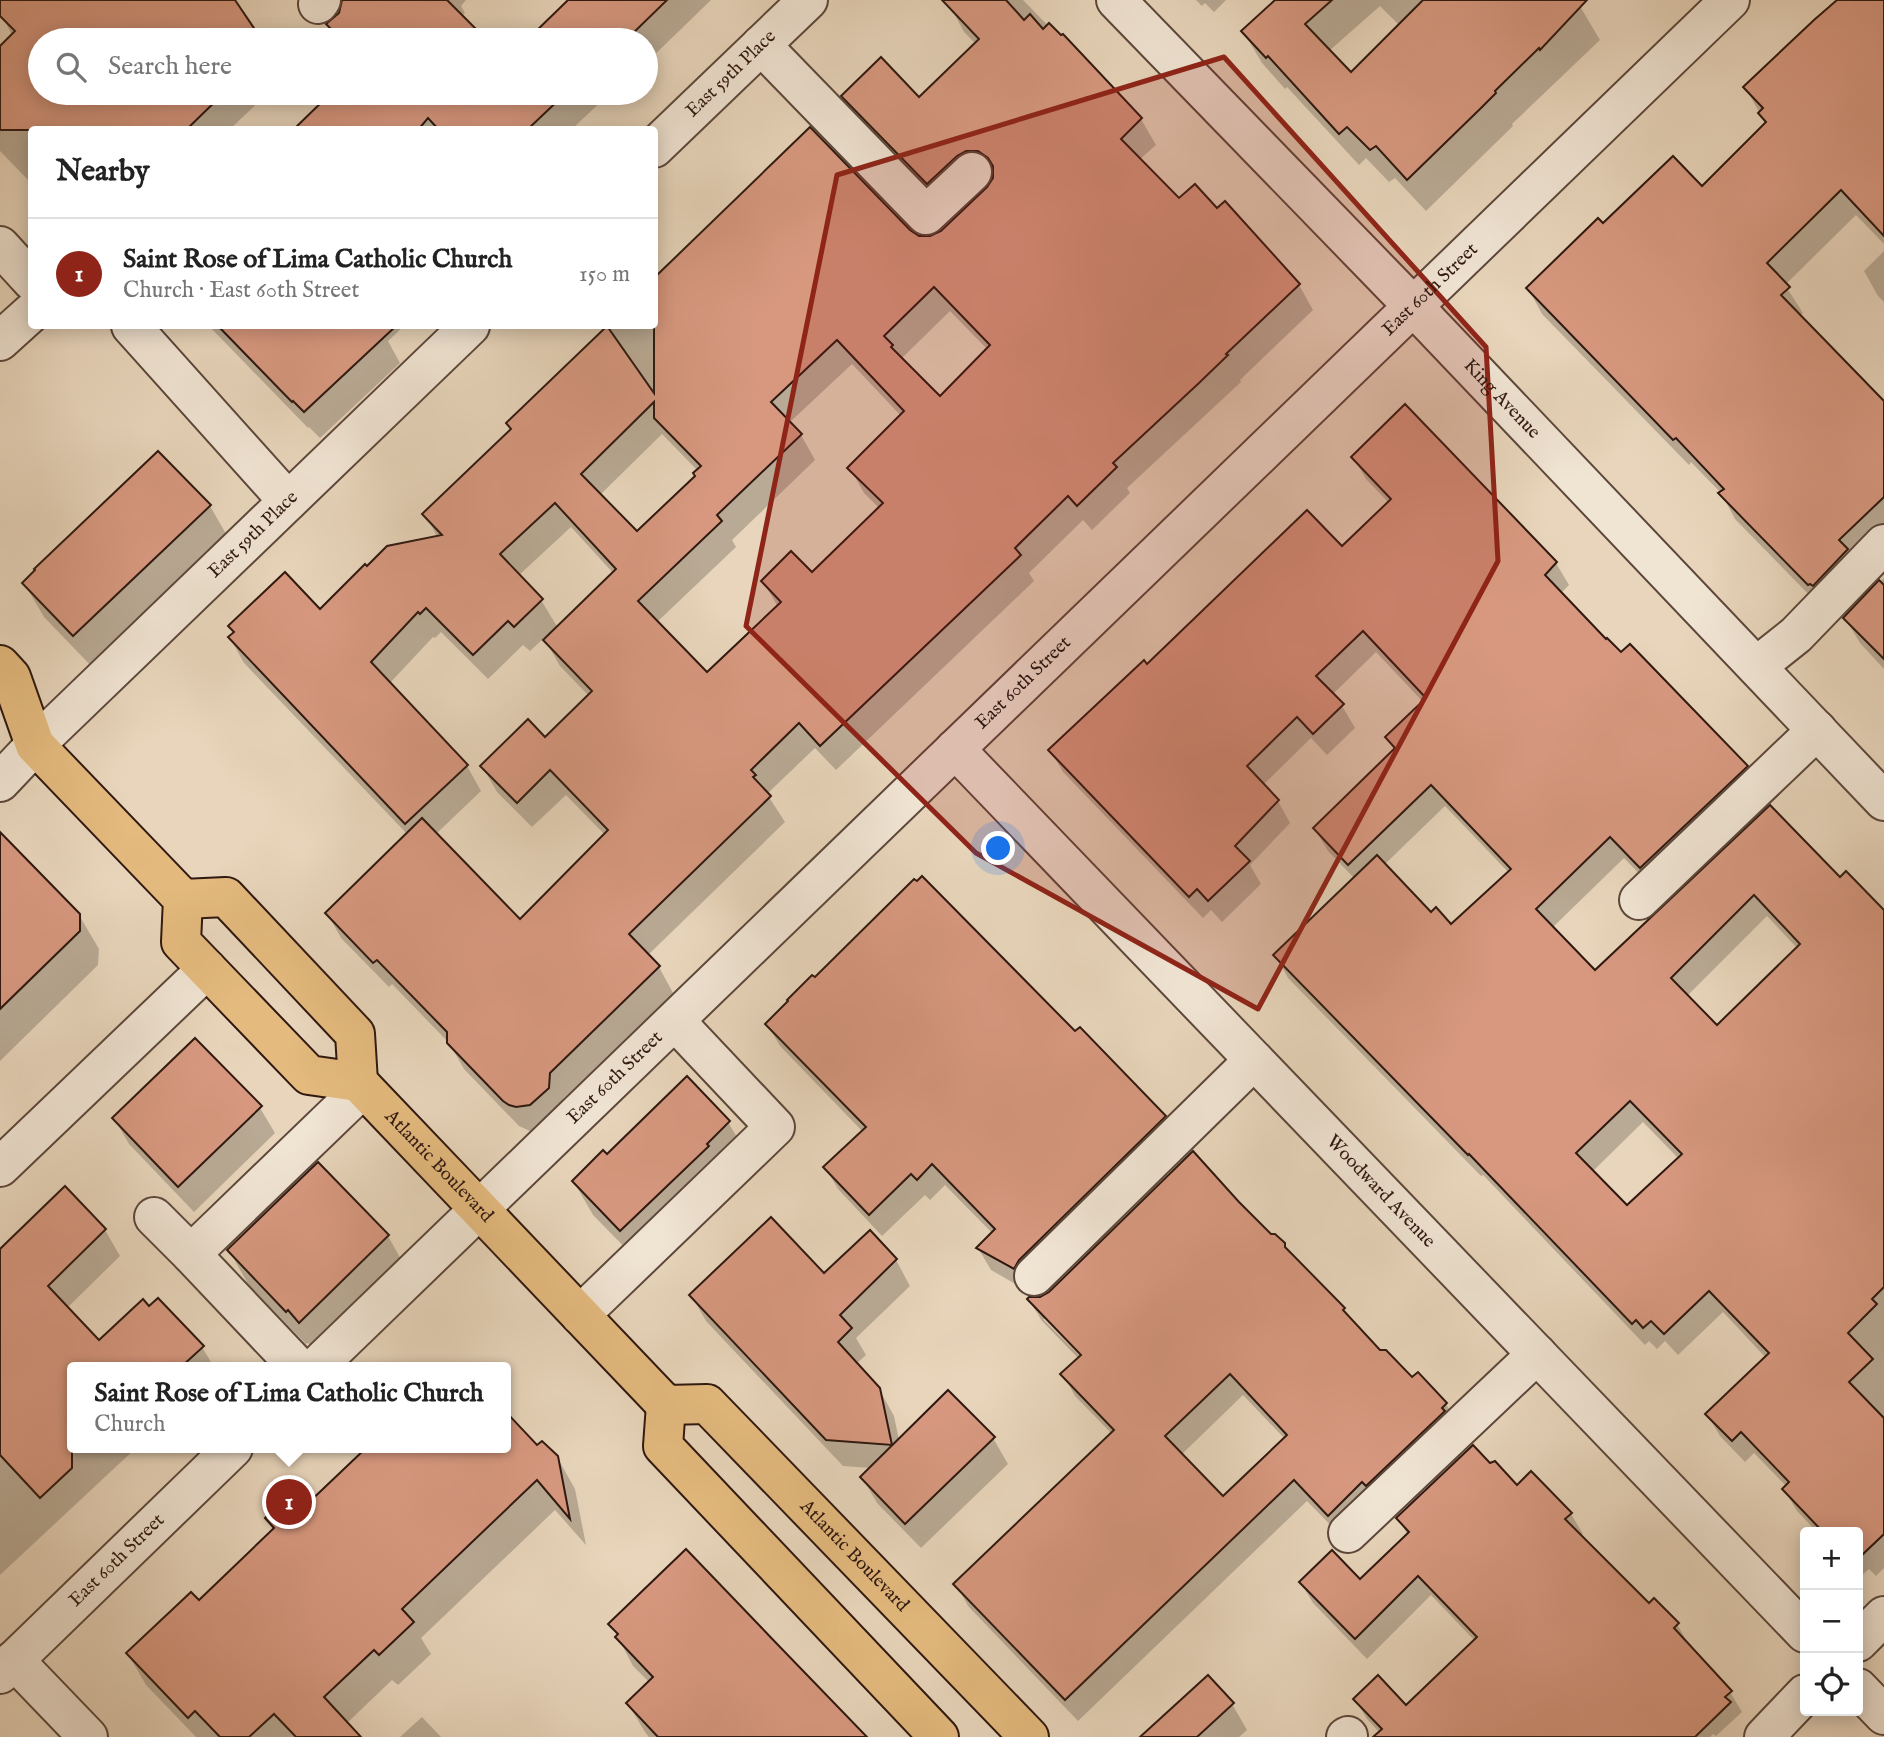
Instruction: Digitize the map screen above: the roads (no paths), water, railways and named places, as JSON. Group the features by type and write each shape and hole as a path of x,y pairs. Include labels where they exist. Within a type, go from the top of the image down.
{"main road":[{"path":"0,665 11,677 18,740 183,899 226,897 355,1034 361,1085 309,1075 181,942 183,899"},
{"name":"Atlantic Boulevard","path":"361,1085 666,1405 707,1404 1029,1737"},
{"path":"666,1405 663,1446 939,1737"}],"street":[{"name":"East 59th Place","path":"658,144 807,0"},
{"name":"King Avenue","path":"1115,0 1413,306 1884,801"},
{"name":"East 60th Street","path":"321,1362 1730,0"},
{"path":"761,45 926,215 972,172"},
{"path":"0,246 28,277"},
{"path":"0,341 28,316"},
{"path":"134,329 288,501"},
{"name":"East 59th Place","path":"0,782 18,740 288,501 467,329"},
{"path":"1757,666 1796,635 1884,544"},
{"path":"1639,900 1817,730"},
{"name":"Woodward Avenue","path":"955,749 1800,1628"},
{"path":"0,1167 207,969"},
{"path":"580,1315 775,1127 675,1020"},
{"path":"1034,1276 1254,1060"},
{"path":"191,1254 361,1085"},
{"path":"154,1217 293,1362"},
{"path":"1348,1533 1536,1354"},
{"name":"East 60th Street","path":"7,1667 228,1453"},
{"path":"1863,1637 1884,1616"},
{"path":"7,1667 88,1737"},
{"path":"1863,1693 1884,1715"},
{"path":"1764,1737 1800,1699"}],"place":[{"name":"Saint Rose of Lima Catholic Church","path":"289,1502"}]}
